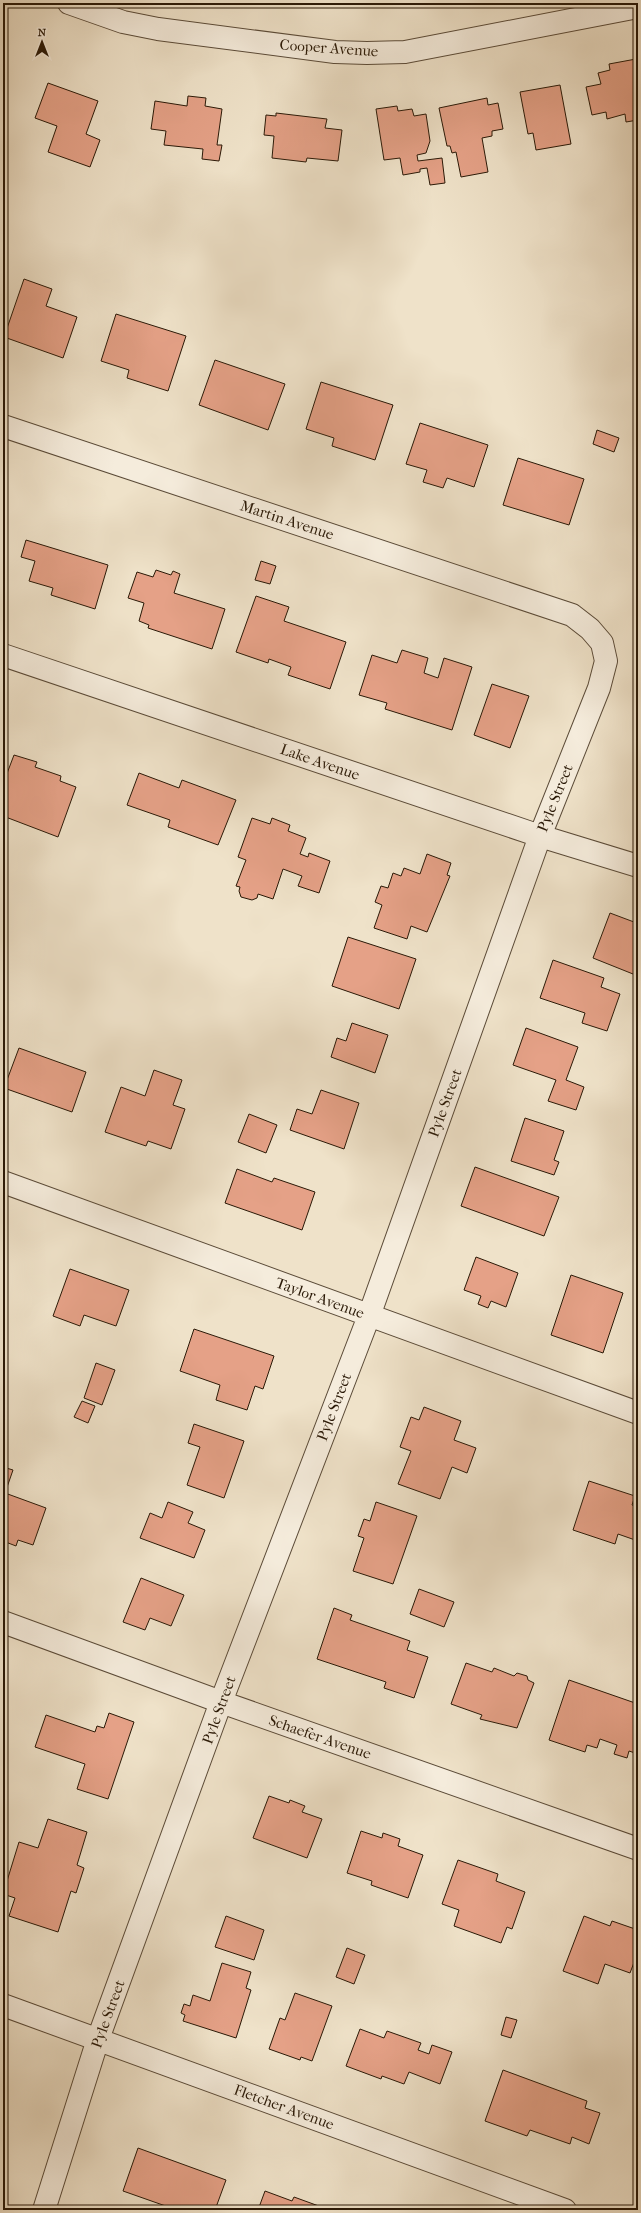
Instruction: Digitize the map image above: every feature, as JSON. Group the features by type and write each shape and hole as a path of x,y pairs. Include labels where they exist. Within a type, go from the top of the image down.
{"street":[{"name":"Cooper Avenue","path":"69,3 124,22 158,29 334,52 367,53 405,52 638,7"},
{"name":"Martin Avenue","path":"3,426 572,615"},
{"name":"Pyle Street","path":"44,2210 98,2039 221,1702 369,1316 540,836 599,688 606,661 602,643 590,629 572,615"},
{"name":"Lake Avenue","path":"3,655 540,836 638,866"},
{"name":"Taylor Avenue","path":"3,1182 638,1413"},
{"name":"Schaefer Avenue","path":"3,1622 221,1702 638,1849"},
{"name":"Fletcher Avenue","path":"3,2005 566,2210"}],"building":[{"path":"636,59 638,69 638,120 626,122 625,114 607,119 606,112 592,115 586,87 601,84 598,73 610,70 609,64"},
{"path":"48,83 98,101 86,134 100,140 90,167 48,152 57,126 35,118"},
{"path":"560,85 571,144 536,150 533,133 528,134 520,92"},
{"path":"188,96 206,98 205,106 222,109 217,145 222,145 219,161 202,159 203,149 164,145 166,131 151,129 155,101 187,106"},
{"path":"487,98 488,105 498,103 503,129 492,131 492,136 482,138 488,172 461,177 456,152 452,153 450,146 447,146 439,108"},
{"path":"397,106 398,111 412,109 414,116 426,114 430,141 426,153 417,155 418,161 442,158 445,183 430,185 427,168 420,169 420,172 403,175 400,158 384,160 376,109"},
{"path":"276,113 327,119 325,128 342,130 338,161 307,158 306,162 272,158 274,136 264,135 266,115 276,116"},
{"path":"24,279 52,289 46,306 77,317 63,358 4,337"},
{"path":"116,314 186,336 168,391 127,378 129,370 101,361"},
{"path":"215,360 285,384 268,430 199,405"},
{"path":"321,382 393,405 375,460 332,446 334,438 306,429"},
{"path":"420,423 488,445 474,487 447,478 443,488 423,482 427,470 406,464"},
{"path":"597,430 619,438 614,452 593,444"},
{"path":"518,458 584,479 569,525 503,505"},
{"path":"26,540 108,565 95,609 51,595 53,588 29,581 35,561 21,557"},
{"path":"261,561 276,566 270,584 255,580"},
{"path":"156,570 171,575 173,571 180,574 174,593 225,609 212,649 148,628 149,625 139,621 144,603 128,598 137,572 153,577"},
{"path":"256,596 289,607 284,621 346,642 330,689 288,675 291,667 269,659 268,663 236,652"},
{"path":"402,650 428,658 424,673 438,678 444,658 472,667 452,730 385,709 387,703 359,695 372,655 397,663"},
{"path":"492,684 529,696 510,748 474,735"},
{"path":"14,755 37,762 35,767 61,776 60,781 76,787 58,837 3,816 3,784"},
{"path":"139,773 179,788 182,780 236,800 218,845 168,827 170,820 127,805"},
{"path":"252,818 270,824 272,818 290,825 288,831 306,838 300,854 308,857 309,853 330,861 319,893 298,886 302,876 283,869 273,899 258,894 257,898 252,900 241,897 239,891 240,887 236,886 246,860 238,857"},
{"path":"427,854 451,863 447,875 450,876 427,932 411,926 407,939 374,928 382,905 375,902 381,886 388,888 393,873 401,876 404,868 420,874"},
{"path":"610,913 634,922 636,918 638,918 638,976 593,958"},
{"path":"348,937 416,959 399,1009 332,986"},
{"path":"553,960 604,978 601,987 620,994 607,1031 582,1023 585,1013 540,998"},
{"path":"352,1023 388,1035 375,1073 331,1057 337,1038 346,1041"},
{"path":"526,1028 578,1047 566,1080 584,1087 576,1110 548,1101 556,1080 513,1065"},
{"path":"19,1048 86,1072 72,1112 4,1088"},
{"path":"154,1070 182,1080 173,1105 185,1109 171,1149 148,1141 146,1146 105,1132 121,1087 145,1096"},
{"path":"321,1090 359,1103 344,1149 290,1130 297,1109 312,1114"},
{"path":"249,1114 277,1125 266,1153 238,1142"},
{"path":"525,1118 564,1131 554,1160 559,1162 554,1175 511,1161"},
{"path":"475,1167 559,1197 544,1236 461,1206"},
{"path":"237,1169 272,1182 274,1178 315,1192 302,1230 225,1203"},
{"path":"476,1257 518,1273 506,1307 491,1301 488,1308 478,1304 481,1296 464,1290"},
{"path":"70,1269 129,1290 116,1326 84,1315 80,1326 53,1316"},
{"path":"571,1275 623,1293 603,1353 551,1335"},
{"path":"194,1329 274,1356 263,1389 255,1386 247,1410 216,1400 220,1385 180,1371"},
{"path":"96,1363 115,1370 102,1405 84,1398"},
{"path":"82,1401 95,1406 88,1423 74,1417"},
{"path":"424,1407 461,1421 454,1440 476,1448 467,1473 452,1467 440,1499 398,1484 411,1451 400,1447 411,1417 419,1420"},
{"path":"194,1424 244,1441 224,1498 187,1485 200,1447 188,1443"},
{"path":"3,1467 13,1470 5,1493 46,1508 33,1545 18,1540 16,1546 3,1541"},
{"path":"589,1481 635,1496 632,1505 638,1507 638,1541 618,1534 615,1544 573,1530"},
{"path":"168,1502 193,1512 188,1523 205,1530 194,1558 140,1538 150,1513 162,1518"},
{"path":"376,1502 417,1516 393,1584 353,1571 364,1538 358,1536 364,1519 370,1521"},
{"path":"141,1578 184,1595 171,1626 150,1618 145,1630 123,1622"},
{"path":"419,1589 454,1602 444,1627 410,1614"},
{"path":"334,1608 352,1615 350,1620 410,1641 407,1650 428,1657 414,1698 384,1688 386,1682 317,1659"},
{"path":"466,1663 492,1672 494,1668 514,1676 517,1673 527,1676 528,1680 534,1683 517,1728 480,1719 482,1715 451,1704"},
{"path":"569,1680 638,1704 638,1754 629,1751 627,1758 614,1754 617,1745 600,1739 597,1748 587,1745 585,1752 549,1740"},
{"path":"109,1713 134,1722 108,1799 77,1789 85,1764 35,1747 46,1715 95,1732 97,1726 104,1728"},
{"path":"269,1796 289,1803 290,1800 305,1806 302,1812 322,1819 307,1858 253,1838"},
{"path":"48,1819 87,1832 77,1865 84,1868 76,1893 71,1891 58,1932 9,1916 15,1898 3,1894 19,1842 38,1848"},
{"path":"361,1831 382,1838 383,1833 400,1839 398,1846 423,1855 408,1898 371,1885 372,1881 347,1873"},
{"path":"458,1860 498,1874 496,1881 525,1892 512,1929 507,1927 501,1943 454,1926 459,1910 442,1904"},
{"path":"226,1916 264,1930 254,1960 215,1947"},
{"path":"584,1916 610,1926 612,1921 638,1930 638,1952 630,1973 605,1964 598,1984 563,1971"},
{"path":"347,1948 365,1955 354,1984 336,1977"},
{"path":"222,1963 251,1972 246,1988 251,1990 236,2038 183,2021 185,2015 181,2013 184,2004 190,2006 193,1995 210,2001"},
{"path":"295,1993 332,2006 312,2061 301,2057 300,2060 269,2049 280,2018 285,2020"},
{"path":"506,2017 517,2020 511,2038 501,2035"},
{"path":"360,2029 384,2038 387,2031 421,2043 418,2050 429,2054 432,2045 452,2052 440,2084 409,2072 404,2084 382,2076 381,2079 346,2066"},
{"path":"503,2070 587,2101 585,2108 600,2113 589,2144 572,2137 570,2144 530,2130 527,2136 485,2121"},
{"path":"138,2148 226,2180 215,2210 177,2210 123,2191"},
{"path":"265,2191 292,2201 294,2197 327,2209 258,2210"}]}
